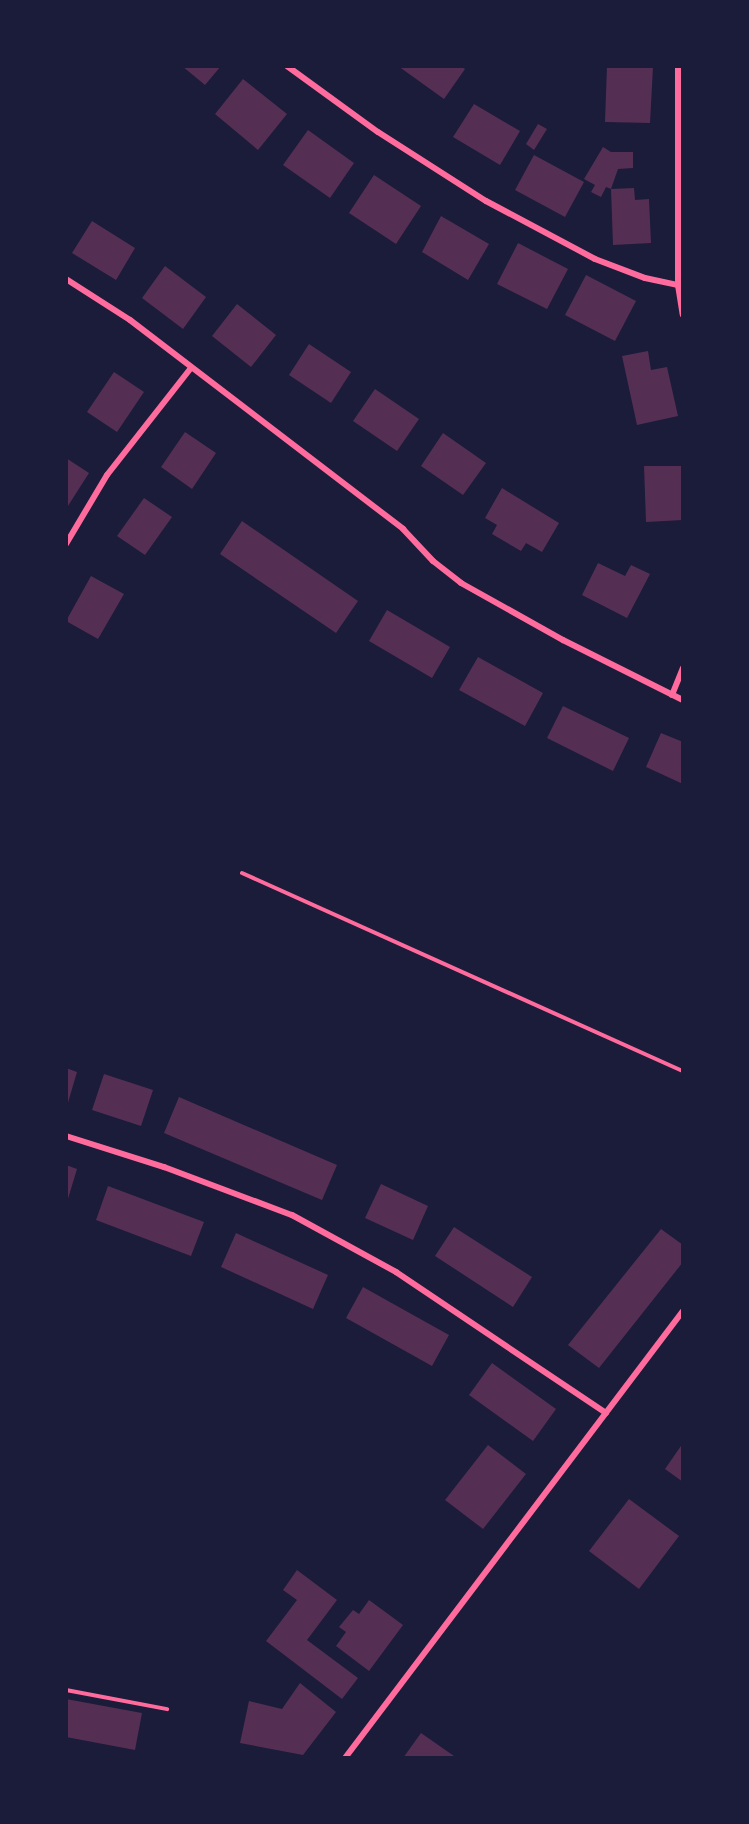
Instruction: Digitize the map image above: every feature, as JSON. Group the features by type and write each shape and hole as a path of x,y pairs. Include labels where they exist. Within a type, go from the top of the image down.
{"street":[{"path":"286,66 378,132 486,201 595,259 645,278 678,285"},
{"path":"678,66 678,285 683,315"},
{"path":"66,279 130,320 403,529 452,577 563,640 683,700"},
{"path":"66,544 107,475 191,368"},
{"path":"672,695 683,668"},
{"path":"66,1136 164,1167 292,1215 396,1272 606,1413"},
{"path":"345,1758 683,1311"}],"path":[{"path":"242,873 683,1071"},
{"path":"66,1690 167,1709"}],"building":[{"path":"182,66 221,66 205,85"},
{"path":"398,66 460,66 465,69 444,99"},
{"path":"607,66 653,67 650,123 605,122"},
{"path":"243,79 287,114 258,150 215,114"},
{"path":"474,104 520,131 500,165 453,137"},
{"path":"538,124 547,129 534,150 526,144"},
{"path":"308,130 354,163 330,198 283,165"},
{"path":"603,147 611,152 633,152 633,168 618,169 611,189 606,187 601,197 591,192 595,185 584,179"},
{"path":"534,155 584,182 565,217 515,190"},
{"path":"374,175 421,206 396,244 349,213"},
{"path":"634,188 635,200 649,199 651,243 613,245 611,189"},
{"path":"441,216 489,244 468,280 422,252"},
{"path":"92,221 135,248 116,280 72,253"},
{"path":"518,243 568,269 547,309 497,284"},
{"path":"165,266 206,297 183,329 142,298"},
{"path":"586,275 636,301 615,341 565,315"},
{"path":"237,304 276,335 251,367 212,336"},
{"path":"309,344 351,372 331,403 289,375"},
{"path":"648,351 651,370 667,367 678,416 637,425 622,356"},
{"path":"114,372 144,392 117,432 87,412"},
{"path":"375,389 419,419 397,451 353,421"},
{"path":"185,432 216,453 192,489 161,467"},
{"path":"443,433 486,463 463,495 421,466"},
{"path":"66,458 89,473 66,509"},
{"path":"644,466 683,466 683,520 646,522"},
{"path":"502,488 559,523 542,552 526,543 521,551 492,534 497,525 485,518"},
{"path":"144,498 172,517 145,555 117,536"},
{"path":"242,521 358,601 336,633 220,554"},
{"path":"598,563 625,576 631,565 650,574 627,618 582,595"},
{"path":"91,576 124,594 98,639 66,621"},
{"path":"387,610 450,647 432,678 369,641"},
{"path":"478,657 543,693 525,726 459,690"},
{"path":"563,706 629,738 613,771 547,738"},
{"path":"661,733 683,742 683,784 646,767"},
{"path":"66,1068 77,1072 67,1106 66,1106"},
{"path":"104,1074 153,1090 141,1126 92,1110"},
{"path":"179,1097 337,1165 322,1200 164,1133"},
{"path":"66,1165 77,1169 67,1202 66,1202"},
{"path":"381,1184 428,1206 413,1240 365,1218"},
{"path":"108,1186 204,1222 191,1256 96,1220"},
{"path":"454,1227 532,1277 513,1307 435,1256"},
{"path":"661,1229 683,1245 683,1262 599,1368 568,1345"},
{"path":"236,1233 328,1275 313,1309 221,1267"},
{"path":"363,1287 449,1335 432,1366 346,1318"},
{"path":"492,1363 556,1409 533,1441 469,1395"},
{"path":"683,1443 683,1482 665,1469"},
{"path":"488,1445 526,1474 483,1529 445,1500"},
{"path":"629,1499 679,1536 639,1589 589,1551"},
{"path":"297,1570 337,1600 307,1640 358,1678 342,1699 266,1641 297,1600 283,1590"},
{"path":"369,1600 403,1625 369,1671 336,1646 346,1632 339,1627 353,1610 359,1614"},
{"path":"300,1683 336,1712 303,1755 240,1743 249,1701 282,1709"},
{"path":"66,1699 142,1713 135,1750 66,1737"},
{"path":"421,1733 454,1756 452,1758 403,1758"}]}
